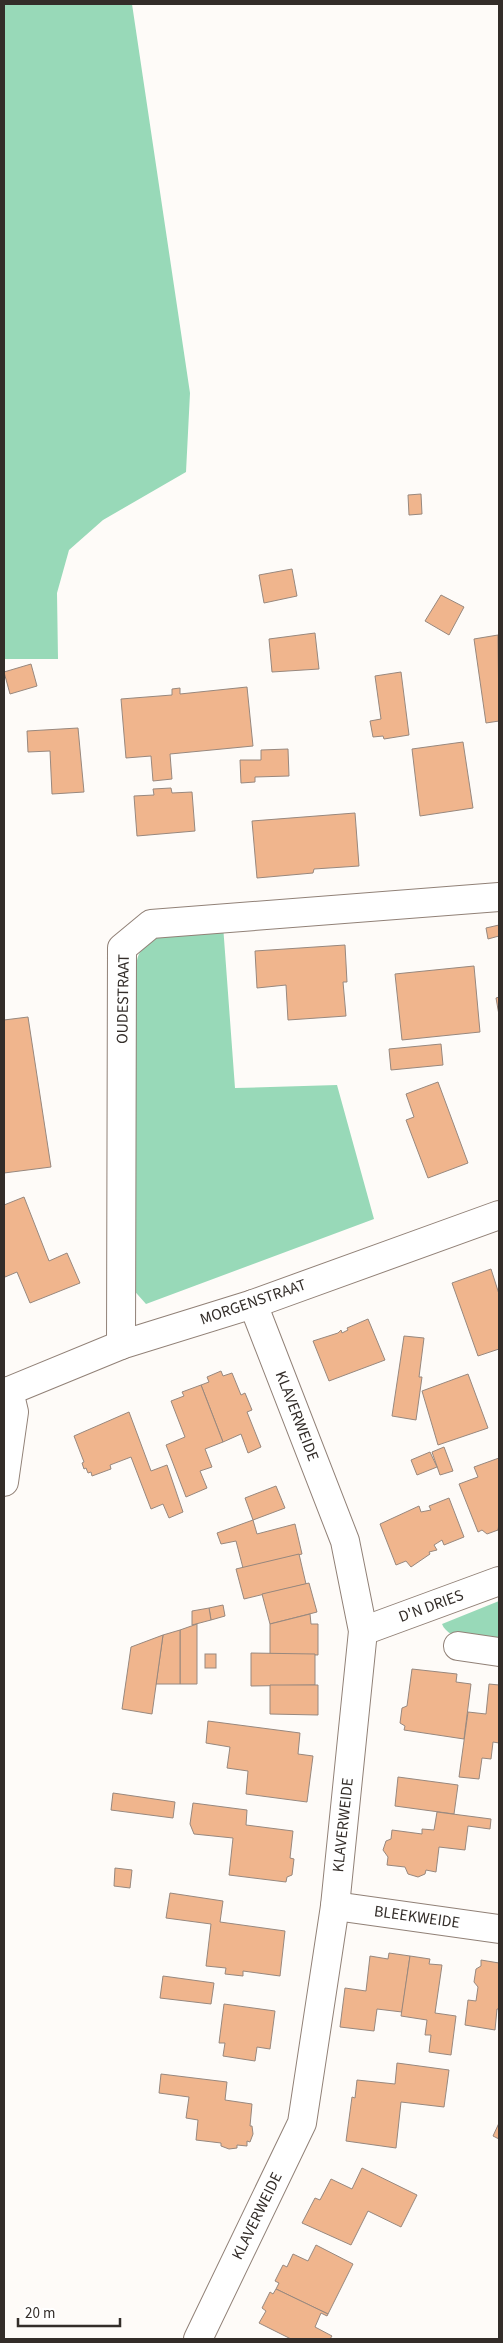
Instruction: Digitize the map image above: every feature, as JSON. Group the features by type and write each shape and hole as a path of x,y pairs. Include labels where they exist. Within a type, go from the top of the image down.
{"street":[{"name":"OUDESTRAAT","path":"121,1345 122,948 151,924 499,897"},
{"name":"MORGENSTRAAT","path":"4,1482 14,1412 6,1392 121,1345 253,1304 499,1215"},
{"name":"KLAVERWEIDE","path":"198,2339 302,2123 335,1906 363,1631 345,1541 253,1304"},
{"name":"D'N DRIES","path":"363,1631 499,1581"},
{"path":"458,1646 499,1652"},
{"name":"BLEEKWEIDE","path":"335,1906 499,1929"}],"green space":[{"path":"4,4 132,4 190,393 186,472 103,520 69,550 57,593 58,659 4,659"},
{"path":"223,925 235,1088 337,1085 374,1219 146,1304 130,1286 135,977 137,959 146,945 165,933 188,928"},
{"path":"499,1601 499,1642 459,1637 446,1630 442,1624"}],"building":[{"path":"421,494 422,514 409,515 408,495"},
{"path":"292,569 297,596 264,603 259,575"},
{"path":"441,595 464,607 449,635 425,621"},
{"path":"315,633 319,669 272,672 269,639"},
{"path":"498,635 499,721 486,723 474,639"},
{"path":"31,664 37,686 10,694 4,672"},
{"path":"401,672 409,735 384,739 383,736 373,737 370,721 381,719 375,676"},
{"path":"247,687 253,746 170,754 172,779 153,781 151,756 126,758 121,699 172,695 172,689 180,688 180,694"},
{"path":"78,728 84,792 52,794 50,751 28,752 27,731"},
{"path":"463,742 473,808 420,816 412,749"},
{"path":"288,749 289,776 255,777 255,782 241,783 240,760 261,760 261,750"},
{"path":"171,788 172,793 192,792 195,831 137,836 134,796 154,795 153,789"},
{"path":"355,813 359,866 314,869 313,873 257,878 252,821"},
{"path":"499,925 499,936 488,939 486,928"},
{"path":"345,945 347,982 343,982 346,1016 288,1020 286,985 257,988 255,951"},
{"path":"474,966 480,1032 402,1040 395,974"},
{"path":"499,997 499,1015 496,998"},
{"path":"28,1017 51,1167 4,1173 4,1020"},
{"path":"441,1044 443,1065 391,1070 389,1049"},
{"path":"438,1082 468,1163 428,1178 406,1120 414,1117 406,1094"},
{"path":"24,1197 49,1261 67,1253 80,1283 30,1303 17,1272 5,1277 4,1273 4,1205"},
{"path":"491,1269 499,1294 499,1349 478,1356 452,1283"},
{"path":"368,1319 385,1360 329,1381 313,1341 338,1333 341,1330 342,1333 348,1330 347,1328"},
{"path":"404,1336 424,1338 419,1377 422,1377 416,1420 392,1416"},
{"path":"221,1371 223,1376 232,1373 241,1395 245,1393 252,1410 247,1412 261,1447 248,1453 241,1434 223,1442 201,1385 209,1382 207,1377"},
{"path":"468,1374 488,1428 438,1445 422,1391"},
{"path":"201,1385 223,1442 205,1449 212,1467 200,1471 207,1488 186,1497 166,1445 185,1437 171,1401 184,1396 182,1392"},
{"path":"129,1412 151,1471 167,1465 183,1512 169,1518 163,1504 151,1509 131,1457 110,1465 111,1469 92,1476 91,1472 88,1473 86,1468 84,1469 82,1463 84,1462 74,1436"},
{"path":"444,1447 453,1471 440,1475 432,1452"},
{"path":"430,1452 437,1467 417,1475 411,1460"},
{"path":"499,1458 499,1524 498,1530 487,1534 482,1530 478,1532 459,1484 478,1477 474,1467"},
{"path":"276,1486 285,1508 253,1520 245,1498"},
{"path":"449,1498 464,1537 444,1545 442,1540 434,1545 437,1550 429,1552 430,1554 411,1567 406,1561 396,1565 380,1524 419,1506 421,1512 431,1510 429,1506"},
{"path":"253,1520 257,1534 295,1524 302,1554 243,1568 236,1541 221,1544 217,1533"},
{"path":"299,1554 306,1584 244,1599 236,1569"},
{"path":"309,1583 317,1612 270,1624 262,1594"},
{"path":"223,1605 225,1616 211,1620 209,1608"},
{"path":"209,1608 211,1620 192,1625 192,1611"},
{"path":"310,1614 311,1624 318,1624 318,1655 270,1654 270,1624"},
{"path":"197,1624 197,1684 180,1684 180,1630"},
{"path":"180,1630 180,1684 156,1684 163,1635"},
{"path":"163,1635 152,1714 122,1709 131,1647"},
{"path":"251,1653 315,1654 315,1685 251,1686"},
{"path":"205,1654 216,1654 216,1668 205,1668"},
{"path":"412,1669 457,1674 456,1682 471,1684 464,1739 404,1730 405,1726 400,1723 402,1708 407,1706"},
{"path":"489,1684 499,1685 499,1743 493,1742 491,1759 482,1758 479,1779 459,1777 468,1712 486,1714"},
{"path":"270,1685 318,1685 318,1715 270,1714"},
{"path":"208,1721 300,1733 298,1754 313,1756 307,1802 246,1794 248,1771 227,1768 230,1747 206,1743"},
{"path":"398,1777 458,1785 454,1814 395,1806"},
{"path":"113,1793 175,1802 173,1818 111,1810"},
{"path":"193,1803 247,1810 246,1825 293,1831 290,1858 294,1859 292,1875 287,1877 286,1882 229,1875 233,1838 194,1834 190,1824"},
{"path":"437,1812 491,1819 490,1829 468,1826 465,1850 439,1847 436,1872 426,1870 425,1874 418,1877 408,1874 405,1867 387,1865 388,1857 383,1850 386,1841 391,1839 392,1830 422,1834 422,1829 434,1830"},
{"path":"115,1868 132,1870 130,1888 114,1886"},
{"path":"170,1893 223,1901 220,1922 285,1931 280,1976 243,1971 243,1976 225,1974 226,1968 206,1966 211,1924 166,1918"},
{"path":"389,1953 410,1956 402,2012 377,2009 374,2031 340,2027 345,1988 366,1991 370,1956 388,1959"},
{"path":"410,1956 430,1959 429,1964 442,1965 435,2013 456,2016 451,2055 429,2052 431,2035 425,2035 427,2020 401,2016"},
{"path":"481,1960 499,1963 499,2009 497,2009 495,2030 465,2025 468,2000 476,2001 478,1987 474,1982 476,1969 481,1966"},
{"path":"163,1976 214,1983 211,2004 160,1998"},
{"path":"224,2004 275,2011 270,2049 257,2047 255,2061 223,2056 225,2043 219,2043"},
{"path":"397,2063 449,2070 444,2107 401,2102 396,2148 346,2141 352,2097 355,2098 357,2080 395,2084"},
{"path":"161,2074 227,2082 225,2100 252,2104 250,2126 252,2126 253,2134 250,2142 247,2141 247,2146 237,2145 237,2148 229,2149 221,2146 221,2143 196,2140 198,2120 186,2118 189,2097 159,2093"},
{"path":"499,2123 499,2139 493,2136"},
{"path":"362,2168 417,2195 401,2227 368,2211 351,2245 302,2223 315,2198 320,2200 331,2179 352,2189"},
{"path":"316,2245 353,2264 328,2314 276,2289 279,2283 275,2281 283,2265 287,2267 293,2254 308,2261"},
{"path":"276,2289 328,2314 327,2316 321,2313 315,2327 332,2336 330,2339 291,2339 259,2323 266,2311 262,2308 270,2292 273,2294"}]}
